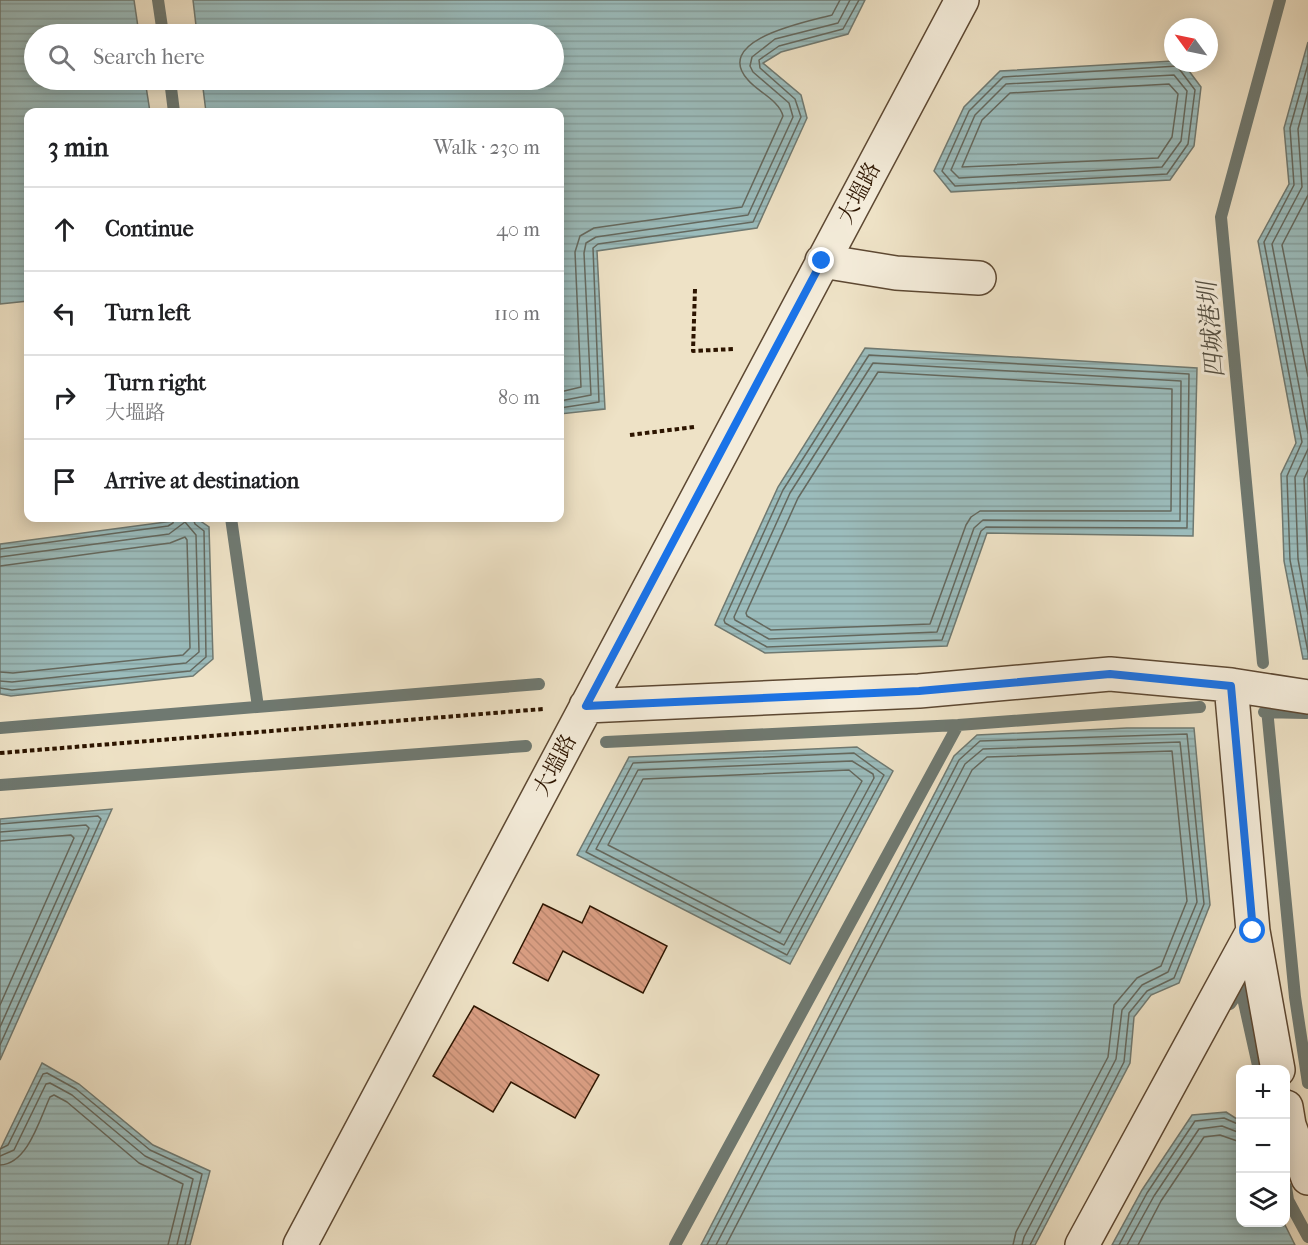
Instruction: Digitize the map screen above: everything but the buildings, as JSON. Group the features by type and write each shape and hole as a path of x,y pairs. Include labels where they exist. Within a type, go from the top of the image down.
{"street":[{"name":"大塭路","path":"300,1245 962,0"},
{"path":"822,261 896,273 979,278"},
{"path":"586,706 919,691 1110,674 1231,686 1308,697"},
{"path":"1231,686 1253,931 1277,1065"},
{"path":"1082,1245 1253,931"},
{"path":"1288,1119 1308,1178"}],"path":[{"path":"695,289 693,351 776,347"},
{"path":"630,435 736,422"},
{"path":"0,753 586,706"}],"water":[{"path":"0,0 134,0 138,24 24,24 24,90 147,90 149,108 24,108 24,301 0,304"},
{"path":"193,0 865,0 848,34 781,52 763,63 801,95 807,118 757,228 597,251 605,409 564,414 564,108 206,108 203,90 564,90 564,24 196,24"},
{"path":"1308,42 1308,659 1303,659 1284,561 1281,474 1296,443 1258,241 1289,184 1284,128"},
{"path":"1164,62 1164,72 1190,72 1201,87 1194,146 1170,180 951,192 934,171 964,107 1000,71"},
{"path":"865,348 1197,368 1193,536 987,533 947,646 765,653 715,625 778,487"},
{"path":"166,522 202,522 209,527 213,659 193,676 11,696 0,694 0,544"},
{"path":"1127,728 1194,728 1210,905 1179,983 1151,995 1134,1017 1130,1063 1035,1245 701,1245 954,756 977,735"},
{"path":"857,747 893,771 790,964 577,855 629,757"},
{"path":"112,809 0,1060 0,819"},
{"path":"42,1063 79,1084 153,1145 210,1171 190,1245 0,1245 0,1150"},
{"path":"1226,1112 1236,1118 1236,1227 1286,1227 1295,1245 1112,1245 1142,1190 1192,1115"}],"waterway":[{"path":"158,0 162,24"},
{"name":"四城港圳","path":"1263,663 1221,217 1280,0"},
{"path":"171,90 174,108"},
{"path":"232,522 258,707"},
{"path":"0,728 539,684"},
{"path":"606,742 958,725 1200,707"},
{"name":"四城港圳","path":"1267,709 1295,997 1308,1083"},
{"path":"1264,712 1306,713"},
{"path":"675,1245 958,725"},
{"path":"0,785 526,746"},
{"path":"1230,1004 1241,989 1258,1065"},
{"path":"1290,1204 1308,1237"}],"route":[{"path":"822,261 586,706 919,691 1110,674 1231,686 1253,931"}]}
